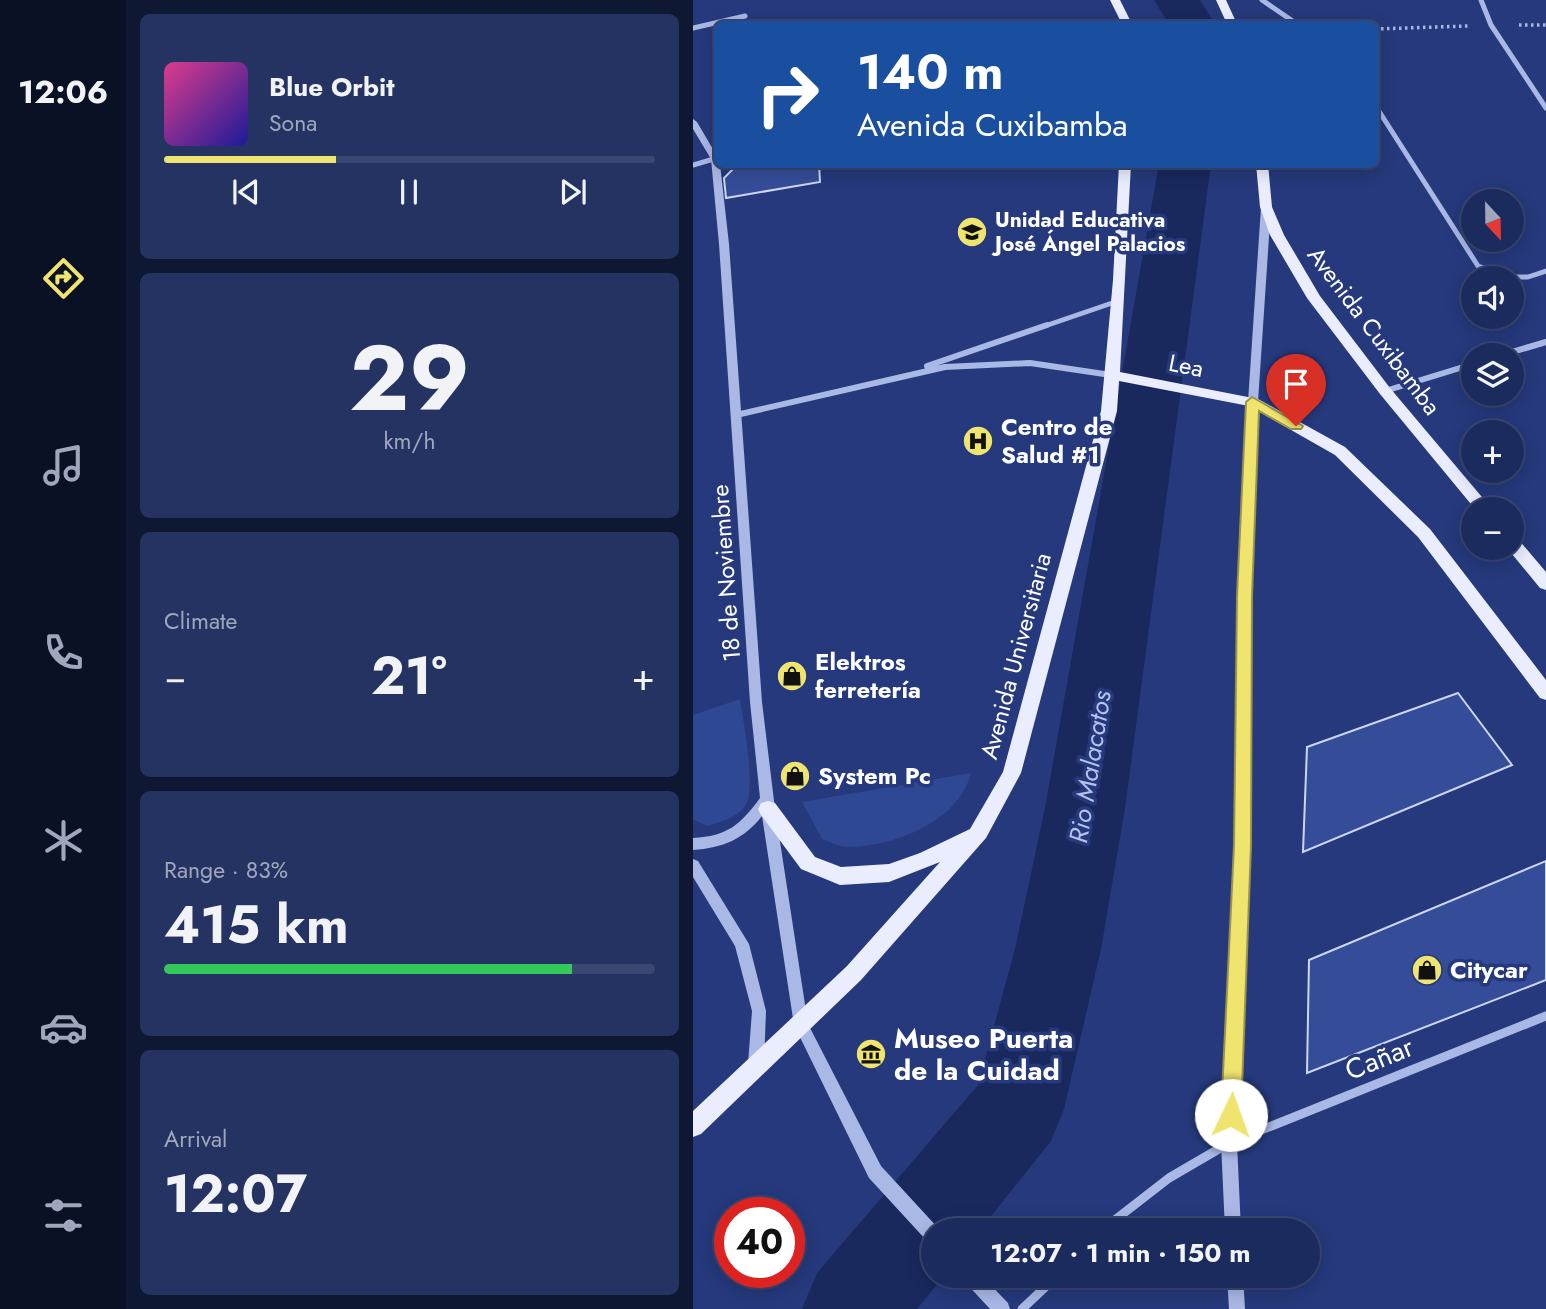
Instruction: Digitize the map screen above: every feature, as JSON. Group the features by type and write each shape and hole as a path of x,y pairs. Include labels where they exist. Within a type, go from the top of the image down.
{"main road":[{"path":"1115,0 1126,21"},
{"path":"1221,0 1227,21"},
{"name":"Avenida Universitaria","path":"693,1126 854,973 979,832 1012,773 1109,411 1125,168"},
{"name":"Avenida Cuxibamba","path":"1262,168 1266,207 1277,235 1301,278 1385,391 1474,497"},
{"name":"Lea","path":"1112,375 1252,402"},
{"path":"1252,402 1340,451 1414,524 1546,693"},
{"path":"1524,557 1546,584"},
{"path":"768,803 808,863 841,876 889,873 927,859 979,832"}],"street":[{"path":"1262,0 1293,21"},
{"path":"1482,0 1491,25 1546,108"},
{"path":"723,21 745,16"},
{"path":"693,28 714,23"},
{"path":"1379,111 1478,266 1495,275 1518,278 1546,271"},
{"name":"18 de Noviembre","path":"693,122 714,156"},
{"path":"693,165 714,160"},
{"name":"18 de Noviembre","path":"717,168 756,702 801,1025 874,1172 921,1222"},
{"path":"1232,1218 1229,1143 1243,845 1244,596 1252,402 1266,207"},
{"path":"736,415 903,374 1118,301"},
{"path":"1524,348 1546,342"},
{"path":"903,374 956,366 1020,363 1112,375"},
{"path":"1385,391 1461,368"},
{"path":"693,844 729,839 747,826 768,803"},
{"path":"693,865 742,944 759,1011 756,1064"},
{"name":"Cañar","path":"1117,1218 1169,1178 1229,1143 1546,1016"},
{"path":"982,1288 1002,1309"},
{"path":"1022,1309 1044,1288"},
{"path":"1236,1288 1237,1309"}],"path":[{"path":"1379,29 1546,25"}],"shaded area":[{"path":"740,699 748,754 748,797 745,806 737,814 707,826 693,819 693,715"},
{"path":"971,773 964,790 939,818 905,836 867,846 845,847 822,839 802,802"}],"building":[{"path":"734,168 819,168 820,182 726,198 724,178"},
{"path":"1458,693 1512,765 1303,852 1307,747"},
{"name":"Citycar","path":"1546,861 1546,980 1307,1073 1309,960"}],"waterway":[{"name":"Rio Malacatos","path":"1177,0 1190,21"},
{"name":"Rio Malacatos","path":"853,1309 1018,1109 1058,949 1085,808 1184,168"}],"place":[{"name":"Unidad Educativa José Ángel Palacios","path":"972,232"},
{"name":"Centro de Salud #1","path":"978,441"},
{"name":"Elektros ferretería","path":"792,676"},
{"name":"System Pc","path":"795,776"},
{"name":"Citycar","path":"1427,970"},
{"name":"Museo Puerta de la Cuidad","path":"871,1054"}],"route":[{"path":"1231,1115 1243,845 1244,596 1252,402 1296,426"}]}
